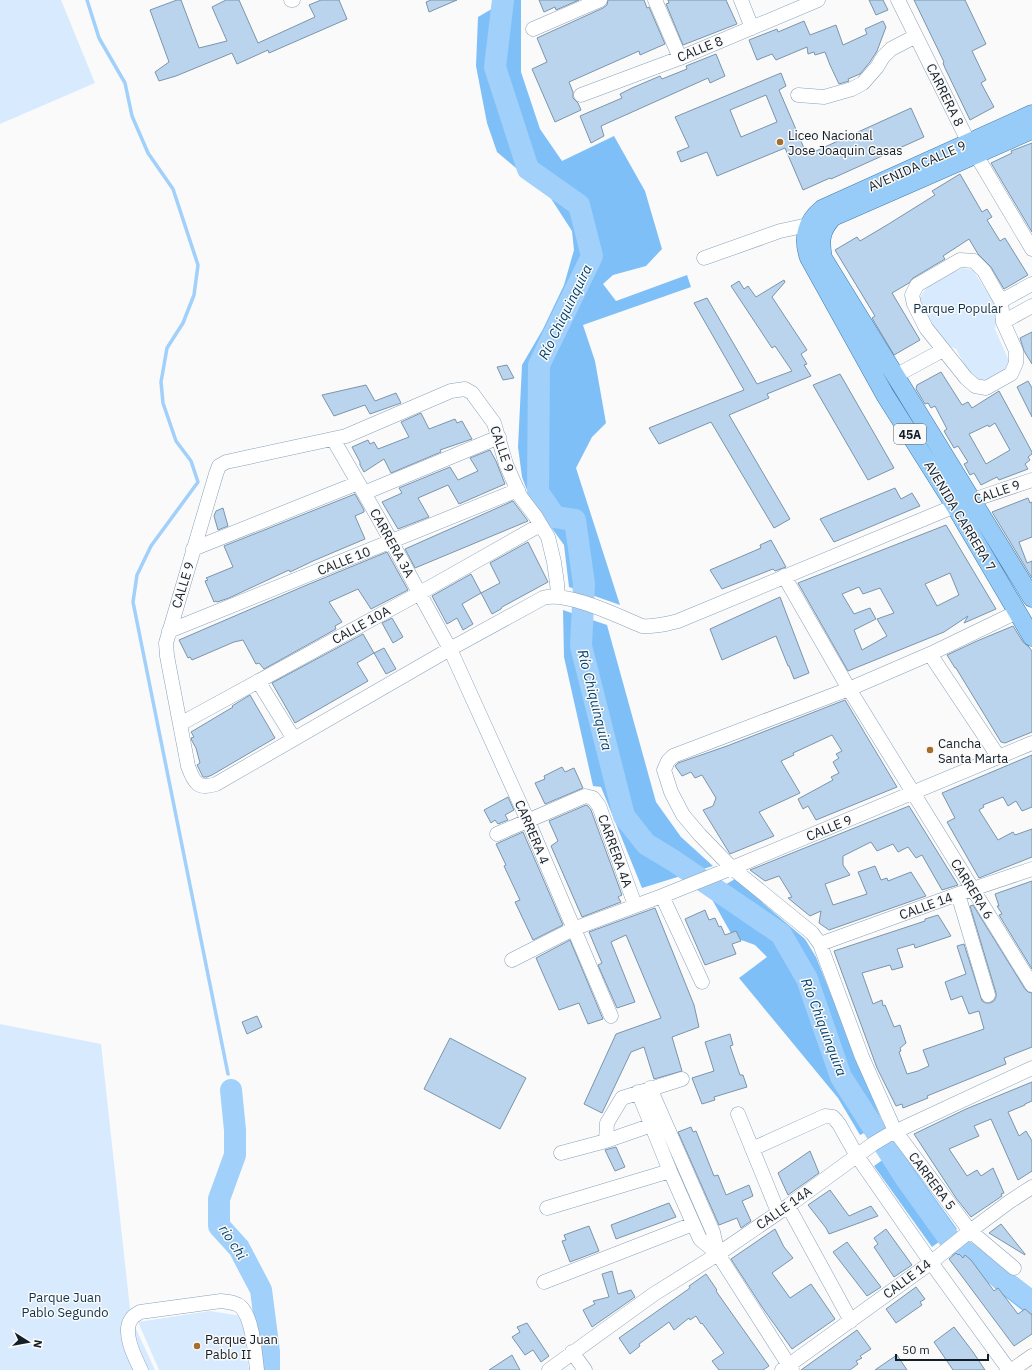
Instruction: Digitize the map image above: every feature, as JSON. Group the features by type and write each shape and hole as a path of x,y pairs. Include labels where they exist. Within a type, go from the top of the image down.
{"main road":[{"name":"AVENIDA CALLE 9","path":"815,230 827,223 833,217 972,149 1032,114"},
{"name":"AVENIDA CALLE 9","path":"972,149 1032,130"},
{"name":"AVENIDA CARRERA 7","path":"1032,598 823,258 820,243 815,230 805,238 809,258 885,395 955,506 1032,637"}],"street":[{"path":"533,29 600,0"},
{"path":"655,0 680,58"},
{"path":"741,0 752,28"},
{"name":"CALLE 8","path":"581,95 680,58 818,0"},
{"name":"CARRERA 8","path":"898,0 972,149 1032,249"},
{"path":"798,95 824,97 852,89 863,83 877,67 883,56 891,49 916,36"},
{"path":"704,258 780,231 815,230"},
{"path":"960,260 974,261 984,271 1001,301 1003,322 1016,351 1016,363 1010,374 986,388 976,386 966,378 943,350 926,328 914,304 912,295 917,285 960,260"},
{"path":"1001,301 1032,284"},
{"path":"1003,322 1032,306"},
{"path":"895,376 943,350"},
{"name":"CALLE 9","path":"563,597 557,583 548,537 520,496 506,464 494,423 472,393 464,389 452,391 346,436 226,462 219,466 166,643 167,656 191,776 201,787 216,784 450,649 543,598 550,596 563,597 606,611 642,626 651,627 678,621 955,506 1032,480"},
{"path":"193,549 499,437"},
{"name":"CARRERA 3A","path":"333,439 450,649"},
{"name":"CALLE 10","path":"169,631 518,490"},
{"name":"CALLE 10A","path":"180,724 420,593 540,525"},
{"path":"784,576 849,689 913,793"},
{"path":"820,944 812,933 732,868 683,815 664,770 668,761 673,756 849,689 930,654 1017,612"},
{"name":"CARRERA 4","path":"450,649 528,821 611,1016"},
{"path":"930,654 998,756"},
{"path":"258,681 294,739"},
{"name":"CALLE 9","path":"512,960 573,929 732,868 1032,742"},
{"name":"CARRERA 6","path":"913,793 1032,985"},
{"name":"CARRERA 4A","path":"528,821 584,796 593,798 599,806 635,905"},
{"path":"497,834 528,821"},
{"name":"CALLE 14","path":"820,944 1032,869"},
{"path":"958,894 988,995"},
{"path":"662,896 702,982"},
{"name":"CARRERA 5","path":"820,944 891,1133 966,1234 1014,1268"},
{"name":"CALLE 14A","path":"549,1370 654,1294 718,1254 873,1144 891,1133 1032,1068"},
{"path":"606,1141 607,1123 622,1098 682,1078"},
{"path":"644,1090 652,1125 693,1224 700,1239 718,1254"},
{"path":"644,1090 713,1232 718,1254 787,1369"},
{"path":"738,1114 752,1149 783,1209 851,1321"},
{"path":"752,1149 825,1116 833,1117 839,1124 857,1156 930,1261 1009,1370"},
{"path":"561,1153 606,1141 652,1125"},
{"path":"547,1208 670,1171"},
{"name":"CALLE 14","path":"787,1369 929,1264 930,1261 1009,1202 1032,1187"},
{"path":"544,1282 693,1224"},
{"path":"141,1370 129,1339 131,1318 140,1312 221,1301 232,1302 242,1308 246,1314 253,1337 257,1370"},
{"path":"572,1352 585,1370"},
{"path":"1012,1370 1032,1356"}],"green space":[{"path":"0,0 61,0 95,83 0,124"},
{"name":"Parque Popular","path":"963,268 973,270 994,303 997,315 995,329 1010,363 1008,373 983,386 974,383 956,349 949,346 930,326 919,301 922,294 931,284"},
{"name":"Parque Juan Pablo Segundo","path":"0,1024 101,1044 131,1318 155,1370 0,1370"},
{"name":"Parque Juan Pablo II","path":"210,1311 242,1316 249,1370 159,1370 138,1322"}],"shaded area":[{"path":"507,0 521,0 521,72 540,129 562,161 614,136 645,191 662,249 646,266 613,275 603,284 616,301 687,275 691,287 583,325 595,361 606,423 592,437 576,468 620,605 569,587 564,545 530,498 522,477 518,447 522,365 543,329 564,285 574,250 572,231 550,197 497,152 487,123 476,66 478,17"},
{"path":"563,610 607,625 656,802 681,837 713,866 642,888 601,787 593,786 564,657"},
{"path":"735,879 805,939 816,957 883,1124 860,1135 838,1098 739,978 767,957 755,945 733,937 709,894"},
{"path":"899,1148 957,1229 932,1247 874,1166"},
{"path":"971,1243 1032,1289 1032,1318 999,1292 958,1255"}],"building":[{"path":"177,0 181,0 199,48 227,41 212,7 226,0 239,0 258,43 315,17 309,5 321,0 339,0 347,19 269,53 268,50 237,64 232,53 176,76 159,81 155,72 169,62 150,10"},
{"path":"431,0 457,0 429,12 426,2"},
{"path":"539,0 579,0 556,10 555,7 544,12"},
{"path":"608,0 644,0 647,8 649,7 665,44 640,55 639,51 569,82 573,92 573,98 578,103 581,110 555,122 532,69 547,62 537,38 603,8 607,5"},
{"path":"668,0 726,0 737,24 683,45 666,4 669,3"},
{"path":"869,0 883,0 888,10 876,15"},
{"path":"914,0 965,0 986,44 972,51 986,80 981,83 994,107 970,120"},
{"path":"804,21 810,35 836,25 843,45 867,34 865,29 883,21 886,27 877,51 870,62 860,74 848,79 849,81 839,84 825,52 815,55 814,52 808,54 807,47 776,60 772,54 757,60 749,40 777,29 778,32"},
{"path":"716,54 725,76 710,83 708,78 601,126 604,136 591,143 580,116 622,98 620,94 632,88 660,76 662,79 687,69 686,66"},
{"path":"781,73 786,86 779,90 807,155 911,108 924,137 803,190 785,148 717,176 707,152 681,162 677,152 689,147 675,117","holes":["766,95 777,122 741,137 730,110"]},
{"path":"1032,143 1032,232 991,163 1012,153 1011,151"},
{"path":"960,174 982,212 987,209 992,217 987,220 1000,241 1005,238 1028,275 1004,289 991,267 978,254 969,239 943,256 945,259 913,278 909,283 892,293 920,340 894,355 872,318 875,316 835,250 857,237 860,241 887,225 935,195 932,191"},
{"path":"784,280 785,282 772,297 807,350 801,354 807,364 804,365 811,376 767,394 769,398 729,415 790,519 774,528 711,422 659,444 649,428 744,390 694,303 707,298 757,384 792,371 775,346 772,348 731,286 739,281 744,289 748,286 756,297"},
{"path":"1032,332 1032,364 1024,351 1020,338"},
{"path":"507,365 514,378 503,380 497,367"},
{"path":"941,372 962,405 968,402 972,408 999,391 1032,452 1032,454 1028,457 1030,460 1025,464 1028,469 999,480 997,477 981,485 974,473 970,475 964,464 968,462 958,446 954,448 944,431 947,429 935,406 931,408 928,403 925,404 916,389 917,385","holes":["995,423 1010,450 986,464 969,434 988,425 989,427"]},
{"path":"840,374 894,468 868,480 813,385"},
{"path":"1028,381 1032,388 1032,417 1017,387"},
{"path":"366,385 375,401 396,393 401,403 370,414 365,405 334,416 322,395"},
{"path":"421,413 429,429 455,419 457,423 462,421 472,439 440,450 441,452 391,473 384,459 364,472 352,447 368,440 370,444 374,442 378,449 409,437 401,422"},
{"path":"490,450 505,484 459,504 448,485 418,498 429,517 398,529 382,502 402,493 399,488 450,467 458,480 478,471 470,458"},
{"path":"895,488 901,499 912,493 920,506 834,542 820,519"},
{"path":"355,494 364,510 364,512 355,516 365,539 290,572 289,570 229,598 214,602 205,581 208,580 206,578 233,567 224,546"},
{"path":"1028,498 1030,503 1032,502 1032,537 1019,542 1027,563 1032,561 1032,578 992,512"},
{"path":"513,501 528,521 415,568 405,549"},
{"path":"223,508 228,526 218,530 214,516 216,511"},
{"path":"946,525 996,609 964,623 968,616 944,632 848,671 798,583","holes":["950,573 959,595 937,606 925,584","859,587 863,594 880,588 894,613 877,619 887,636 862,650 854,630 876,619 870,608 854,614 842,594"]},
{"path":"771,540 786,567 775,571 773,569 722,589 710,570 761,548 760,545"},
{"path":"528,542 548,582 492,614 481,593 500,583 490,563"},
{"path":"387,552 408,590 371,609 358,589 329,602 342,622 335,626 336,629 264,669 259,663 256,664 243,640 234,642 192,660 190,657 188,658 179,640 302,587"},
{"path":"471,574 481,593 462,604 473,624 463,630 457,618 447,624 432,596"},
{"path":"780,597 809,673 794,679 776,636 722,660 710,629"},
{"path":"392,618 403,637 393,643 382,623"},
{"path":"1013,626 1023,642 1032,651 1032,732 1005,743 1001,742 947,655"},
{"path":"363,634 374,653 357,663 368,681 295,723 272,683"},
{"path":"384,648 396,669 386,674 374,653"},
{"path":"250,695 275,738 212,775 203,777 197,765 200,763 196,748 191,738 194,737 191,732"},
{"path":"845,700 897,787 816,820 808,806 803,809 798,799 833,780 831,777 839,773 833,762 839,758 836,754 842,751 832,735 793,753 794,755 781,761 800,793 759,812 774,836 730,854 703,810 713,806 716,798 702,775 695,778 691,772 682,776 675,766 678,763 727,746"},
{"path":"1032,755 1032,807 1022,811 1016,801 1008,806 1003,797 983,805 984,807 979,810 998,840 1013,832 1015,835 1032,829 1032,857 979,878 947,822 955,818 942,793"},
{"path":"562,767 565,772 574,768 583,788 545,804 535,783 545,779 544,776"},
{"path":"508,797 514,810 505,815 508,820 498,824 495,820 491,823 484,810"},
{"path":"586,805 591,810 622,895 618,897 621,902 582,917 551,846 558,841 549,821"},
{"path":"909,806 958,885 942,890 922,855 916,858 908,847 898,852 893,844 877,851 871,842 843,856 843,865 850,875 825,884 833,905 867,894 858,872 875,866 881,880 887,878 888,881 911,872 926,896 829,930 819,923 821,911 810,916 788,898 792,897 779,876 765,881 750,870"},
{"path":"523,832 563,925 533,940 515,902 520,900 504,866 506,865 496,844"},
{"path":"1032,881 1032,969 999,915 1002,914 997,906 999,906 995,894"},
{"path":"973,905 1025,989 1032,993 1032,1047 1004,1058 1006,1064 927,1096 928,1098 903,1108 902,1104 896,1106 877,1068 834,951 925,921 925,919 938,915 951,936 915,948 914,944 897,949 903,967 892,970 890,965 862,973 873,1004 882,1000 883,1006 885,1005 894,1027 900,1025 906,1043 900,1048 901,1051 899,1052 907,1074 918,1071 929,1066 923,1050 984,1029 979,1011 969,1014 962,996 951,1000 945,982 966,974 957,946 964,944 982,1001 990,1003 994,1001 996,997 970,906"},
{"path":"655,908 694,1005 699,1027 672,1037 682,1071 654,1079 644,1047 631,1052 602,1113 584,1104 616,1034 661,1018 626,935 611,942 635,1002 617,1008 598,965 602,963 589,932"},
{"path":"705,910 709,920 715,918 725,935 736,931 741,941 732,944 736,954 705,965 685,919"},
{"path":"570,940 603,1019 588,1024 579,1003 559,1010 536,958"},
{"path":"257,1016 262,1027 247,1034 242,1022"},
{"path":"730,1034 733,1045 730,1046 740,1075 743,1075 747,1087 714,1097 715,1100 702,1104 692,1078 714,1071 705,1042"},
{"path":"450,1038 526,1078 500,1129 424,1089"},
{"path":"1032,1082 1032,1101 1008,1112 1019,1136 1026,1131 1032,1141 1032,1171 1018,1180 991,1119 974,1126 979,1136 949,1149 967,1176 977,1170 981,1176 993,1168 1004,1193 1001,1194 1002,1196 971,1217 956,1198 914,1134 966,1109"},
{"path":"691,1127 693,1132 696,1131 714,1176 718,1175 726,1195 749,1185 753,1196 742,1201 751,1221 741,1228 737,1218 719,1225 678,1132"},
{"path":"616,1147 625,1167 615,1171 605,1150"},
{"path":"810,1151 819,1173 788,1195 778,1173"},
{"path":"830,1190 849,1216 871,1206 878,1216 829,1234 808,1205"},
{"path":"669,1203 676,1217 616,1239 611,1225"},
{"path":"1001,1224 1025,1254 1025,1255 989,1233"},
{"path":"589,1226 599,1251 570,1262 562,1241 566,1240 564,1235"},
{"path":"775,1229 784,1247 793,1258 772,1273 790,1298 811,1284 835,1319 792,1349 762,1307 731,1259"},
{"path":"886,1229 912,1265 894,1277 874,1247 878,1244 874,1238"},
{"path":"847,1242 881,1287 867,1296 833,1252"},
{"path":"956,1253 963,1258 965,1255 971,1260 994,1291 998,1288 1018,1314 1025,1309 1032,1315 1032,1334 1014,1346 949,1259"},
{"path":"612,1271 618,1294 631,1290 635,1297 592,1327 583,1310 595,1304 593,1301 609,1297 602,1274"},
{"path":"706,1274 717,1290 716,1291 769,1366 763,1370 719,1370 712,1361 724,1353 696,1316 690,1320 689,1318 674,1330 669,1322 639,1344 640,1346 630,1354 619,1338 690,1288 689,1286"},
{"path":"916,1287 925,1299 920,1302 922,1305 896,1323 886,1309"},
{"path":"527,1323 549,1356 541,1362 533,1350 525,1355 512,1337 520,1332 517,1327"},
{"path":"954,1327 985,1370 953,1370 934,1342"},
{"path":"857,1330 871,1349 860,1356 862,1358 856,1361 858,1364 850,1370 801,1370"},
{"path":"512,1355 520,1370 489,1370"},
{"path":"897,1355 907,1370 875,1370 888,1361"}],"waterway":[{"path":"87,0 99,38 125,83 132,116 148,153 173,189 198,265 194,295 183,323 167,348 161,382 163,403 176,441 191,461 198,482 151,546 137,575 133,602 228,1074"},
{"name":"Río Chiquinquira","path":"503,0 495,67 528,169 579,205 592,256 539,365 538,492 555,517 575,520 584,584 581,646 624,816 646,844 674,861 781,934 807,979 841,1077 905,1177 950,1240 1032,1302"},
{"name":"rio chi","path":"231,1090 235,1130 235,1155 219,1199 219,1226 239,1248 261,1290 269,1352 269,1370"}],"place":[{"name":"Liceo Nacional Jose Joaquin Casas","path":"780,142"},
{"name":"Cancha Santa Marta","path":"930,750"},
{"name":"Parque Juan Pablo II","path":"197,1346"}]}
